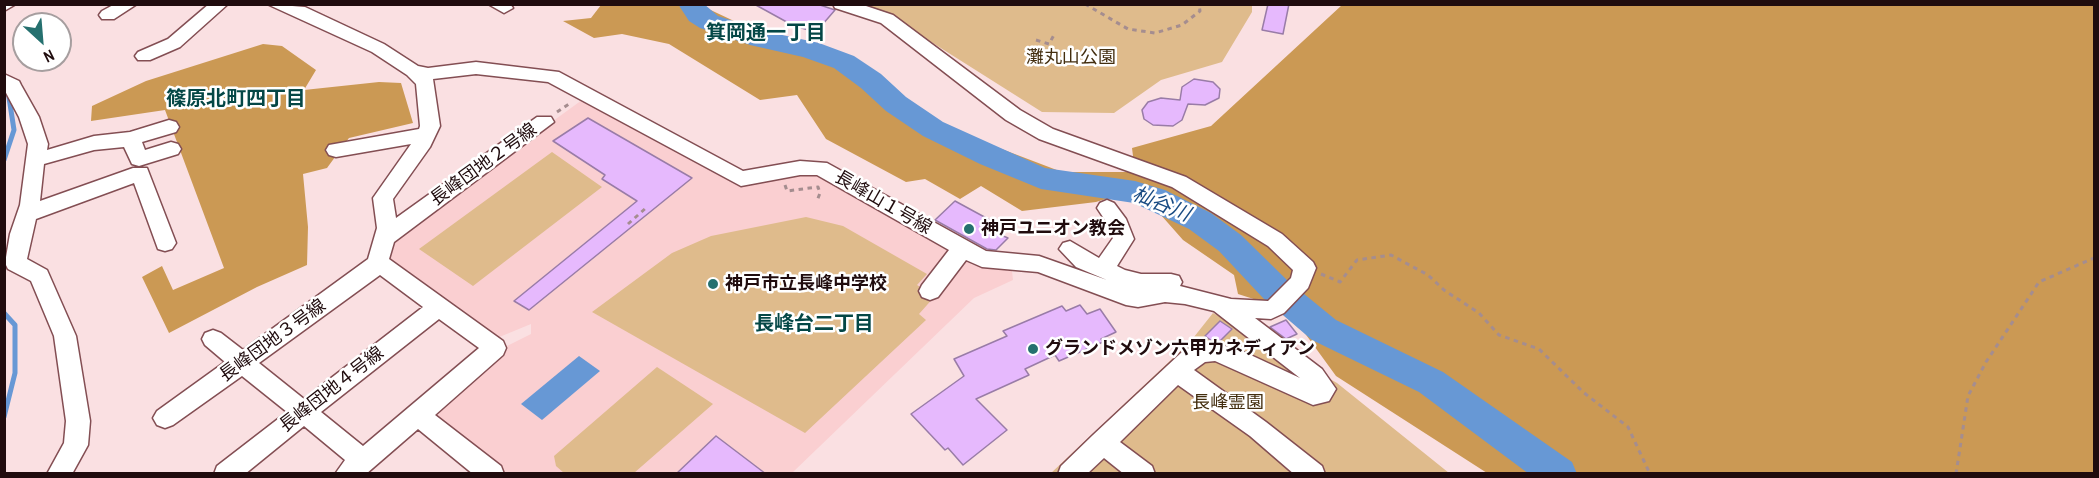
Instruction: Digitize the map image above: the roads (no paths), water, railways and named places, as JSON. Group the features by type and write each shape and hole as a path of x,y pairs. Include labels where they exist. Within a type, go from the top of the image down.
{"street":[{"path":"108,15 129,4"},
{"path":"144,56 174,44 220,4"},
{"path":"213,339 304,412 355,467 495,348 378,262 387,228 383,198 430,126 425,82 413,71 378,48 299,11 275,4"},
{"path":"841,4 887,19 1013,115 1046,134 1179,182 1275,240 1303,275 1271,310 1226,306 1206,285 1141,282 1083,261 1070,249"},
{"name":"長峰山１号線","path":"413,71 428,74 476,68 539,72 552,76 741,179 800,168 820,168 982,259 1039,264 1126,296 1138,298 1166,293 1185,295 1226,306 1314,376 1324,389 1321,394 1313,395 1271,374 1215,352 1201,353 1177,371"},
{"path":"4,80 12,85 29,117 38,144 27,214 20,234 16,263 39,276 65,336 78,421 76,445 59,474"},
{"name":"長峰団地２号線","path":"384,238 544,122"},
{"path":"35,160 94,143 131,139 169,127"},
{"path":"336,150 426,135"},
{"path":"131,139 139,159 171,149"},
{"path":"27,214 140,173 165,243"},
{"path":"1103,269 1124,239 1119,224 1107,208"},
{"path":"930,291 962,249"},
{"name":"長峰団地３号線","path":"165,418 372,270 378,262"},
{"name":"長峰団地４号線","path":"226,474 438,307"},
{"path":"1070,474 1177,371 1258,429 1313,474"},
{"path":"417,414 492,474"},
{"path":"1102,442 1143,474"}],"water":[{"path":"579,356 600,371 542,420 521,404"}],"waterway":[{"name":"杣谷川","path":"691,4 698,15 709,22 759,39 809,49 844,62 871,81 896,104 933,129 990,157 1041,178 1135,192 1154,198 1200,221 1230,243 1275,289 1324,330 1431,382 1559,474"},
{"path":"4,160 14,130 8,91"},
{"path":"4,313 15,325 15,373 4,417"}],"place":[{"name":"神戸ユニオン教会","path":"969,229"},
{"name":"神戸市立長峰中学校","path":"713,284"},
{"name":"グランドメゾン六甲カネディアン","path":"1033,349"}],"district":[{"name":"箕岡通一丁目","path":"766,34"},
{"name":"篠原北町四丁目","path":"236,100"},
{"name":"長峰台二丁目","path":"814,325"}],"park label":[{"name":"灘丸山公園","path":"1071,58"},
{"name":"長峰霊園","path":"1228,403"}]}
